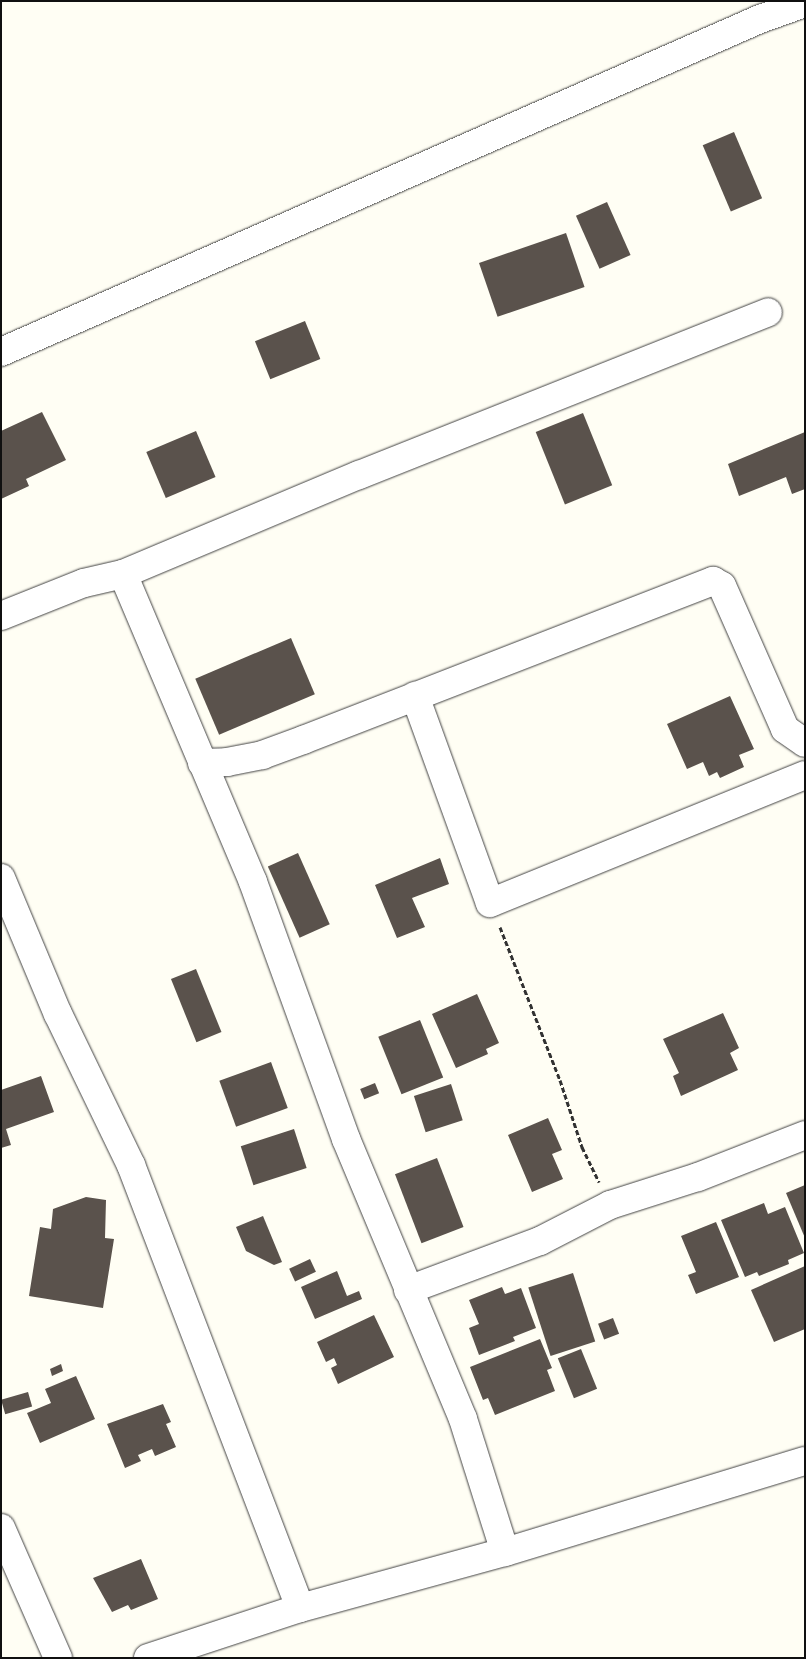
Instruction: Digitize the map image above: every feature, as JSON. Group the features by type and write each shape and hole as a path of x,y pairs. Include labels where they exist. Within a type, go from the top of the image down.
{"street":[{"path":"1,352 760,19 805,3"},
{"path":"1,616 84,583 124,574 359,475 768,312"},
{"path":"124,574 253,882 346,1139 463,1419 505,1552"},
{"path":"202,763 227,762 262,755 713,581 722,586 785,729 805,743"},
{"path":"414,696 490,903 805,775"},
{"path":"1,878 58,1014 131,1165 300,1608"},
{"path":"408,1290 540,1241 610,1205 698,1177 805,1135"},
{"path":"148,1658 300,1608 505,1552 805,1461"},
{"path":"1,1528 58,1658"}],"path":[{"path":"490,903 560,1080 582,1147 610,1205"}],"building":[{"path":"734,132 762,198 731,212 703,145"},
{"path":"607,202 631,255 600,269 576,216"},
{"path":"566,233 585,287 498,317 479,263"},
{"path":"305,321 320,359 270,379 255,341"},
{"path":"42,412 66,460 26,479 29,486 1,499 1,431"},
{"path":"583,413 612,485 565,504 536,432"},
{"path":"196,431 216,477 166,498 146,452"},
{"path":"805,432 805,489 792,494 786,477 739,496 728,464"},
{"path":"291,638 315,694 219,735 195,679"},
{"path":"730,696 754,749 739,755 744,767 720,778 717,772 709,776 703,762 687,769 667,724"},
{"path":"298,853 330,924 300,938 268,866"},
{"path":"440,858 449,884 412,898 425,927 397,938 375,885"},
{"path":"196,969 221,1032 196,1042 171,979"},
{"path":"477,994 499,1043 486,1049 488,1054 456,1068 432,1014"},
{"path":"723,1013 739,1048 730,1053 738,1070 681,1096 673,1076 679,1073 663,1039"},
{"path":"420,1020 443,1077 402,1094 378,1037"},
{"path":"271,1062 288,1108 236,1127 219,1081"},
{"path":"41,1076 54,1112 6,1129 11,1145 1,1148 1,1090"},
{"path":"375,1083 379,1093 364,1099 360,1089"},
{"path":"451,1084 463,1120 426,1132 414,1096"},
{"path":"548,1118 562,1150 552,1154 563,1179 532,1192 508,1135"},
{"path":"294,1129 307,1168 253,1185 241,1146"},
{"path":"437,1158 464,1227 422,1243 395,1174"},
{"path":"805,1185 805,1238 786,1193"},
{"path":"86,1197 106,1200 105,1238 114,1239 103,1308 29,1296 40,1227 51,1229 53,1209"},
{"path":"764,1203 768,1214 785,1207 804,1253 788,1260 789,1264 759,1276 757,1272 745,1277 721,1220"},
{"path":"263,1216 282,1262 274,1265 246,1251 236,1227"},
{"path":"716,1222 739,1277 696,1294 688,1275 696,1272 681,1236"},
{"path":"310,1259 316,1272 295,1281 289,1269"},
{"path":"805,1266 805,1329 774,1342 751,1290"},
{"path":"337,1271 347,1296 359,1291 362,1299 315,1319 301,1287"},
{"path":"573,1273 595,1341 551,1356 528,1288"},
{"path":"502,1287 505,1294 521,1288 536,1328 513,1337 515,1341 479,1355 469,1328 479,1324 469,1300"},
{"path":"374,1315 394,1357 338,1384 331,1368 337,1365 334,1358 326,1362 317,1342"},
{"path":"613,1318 619,1334 604,1340 598,1324"},
{"path":"540,1339 552,1368 547,1370 555,1391 495,1415 488,1398 483,1400 470,1367"},
{"path":"581,1349 597,1389 574,1398 558,1358"},
{"path":"61,1364 63,1371 52,1376 50,1369"},
{"path":"76,1376 95,1419 40,1443 27,1413 51,1403 45,1389"},
{"path":"28,1392 32,1406 5,1414 1,1400"},
{"path":"163,1404 171,1422 166,1424 176,1447 155,1456 152,1449 138,1455 141,1461 125,1468 107,1424"},
{"path":"141,1559 158,1599 131,1610 128,1605 112,1612 93,1578"}]}
